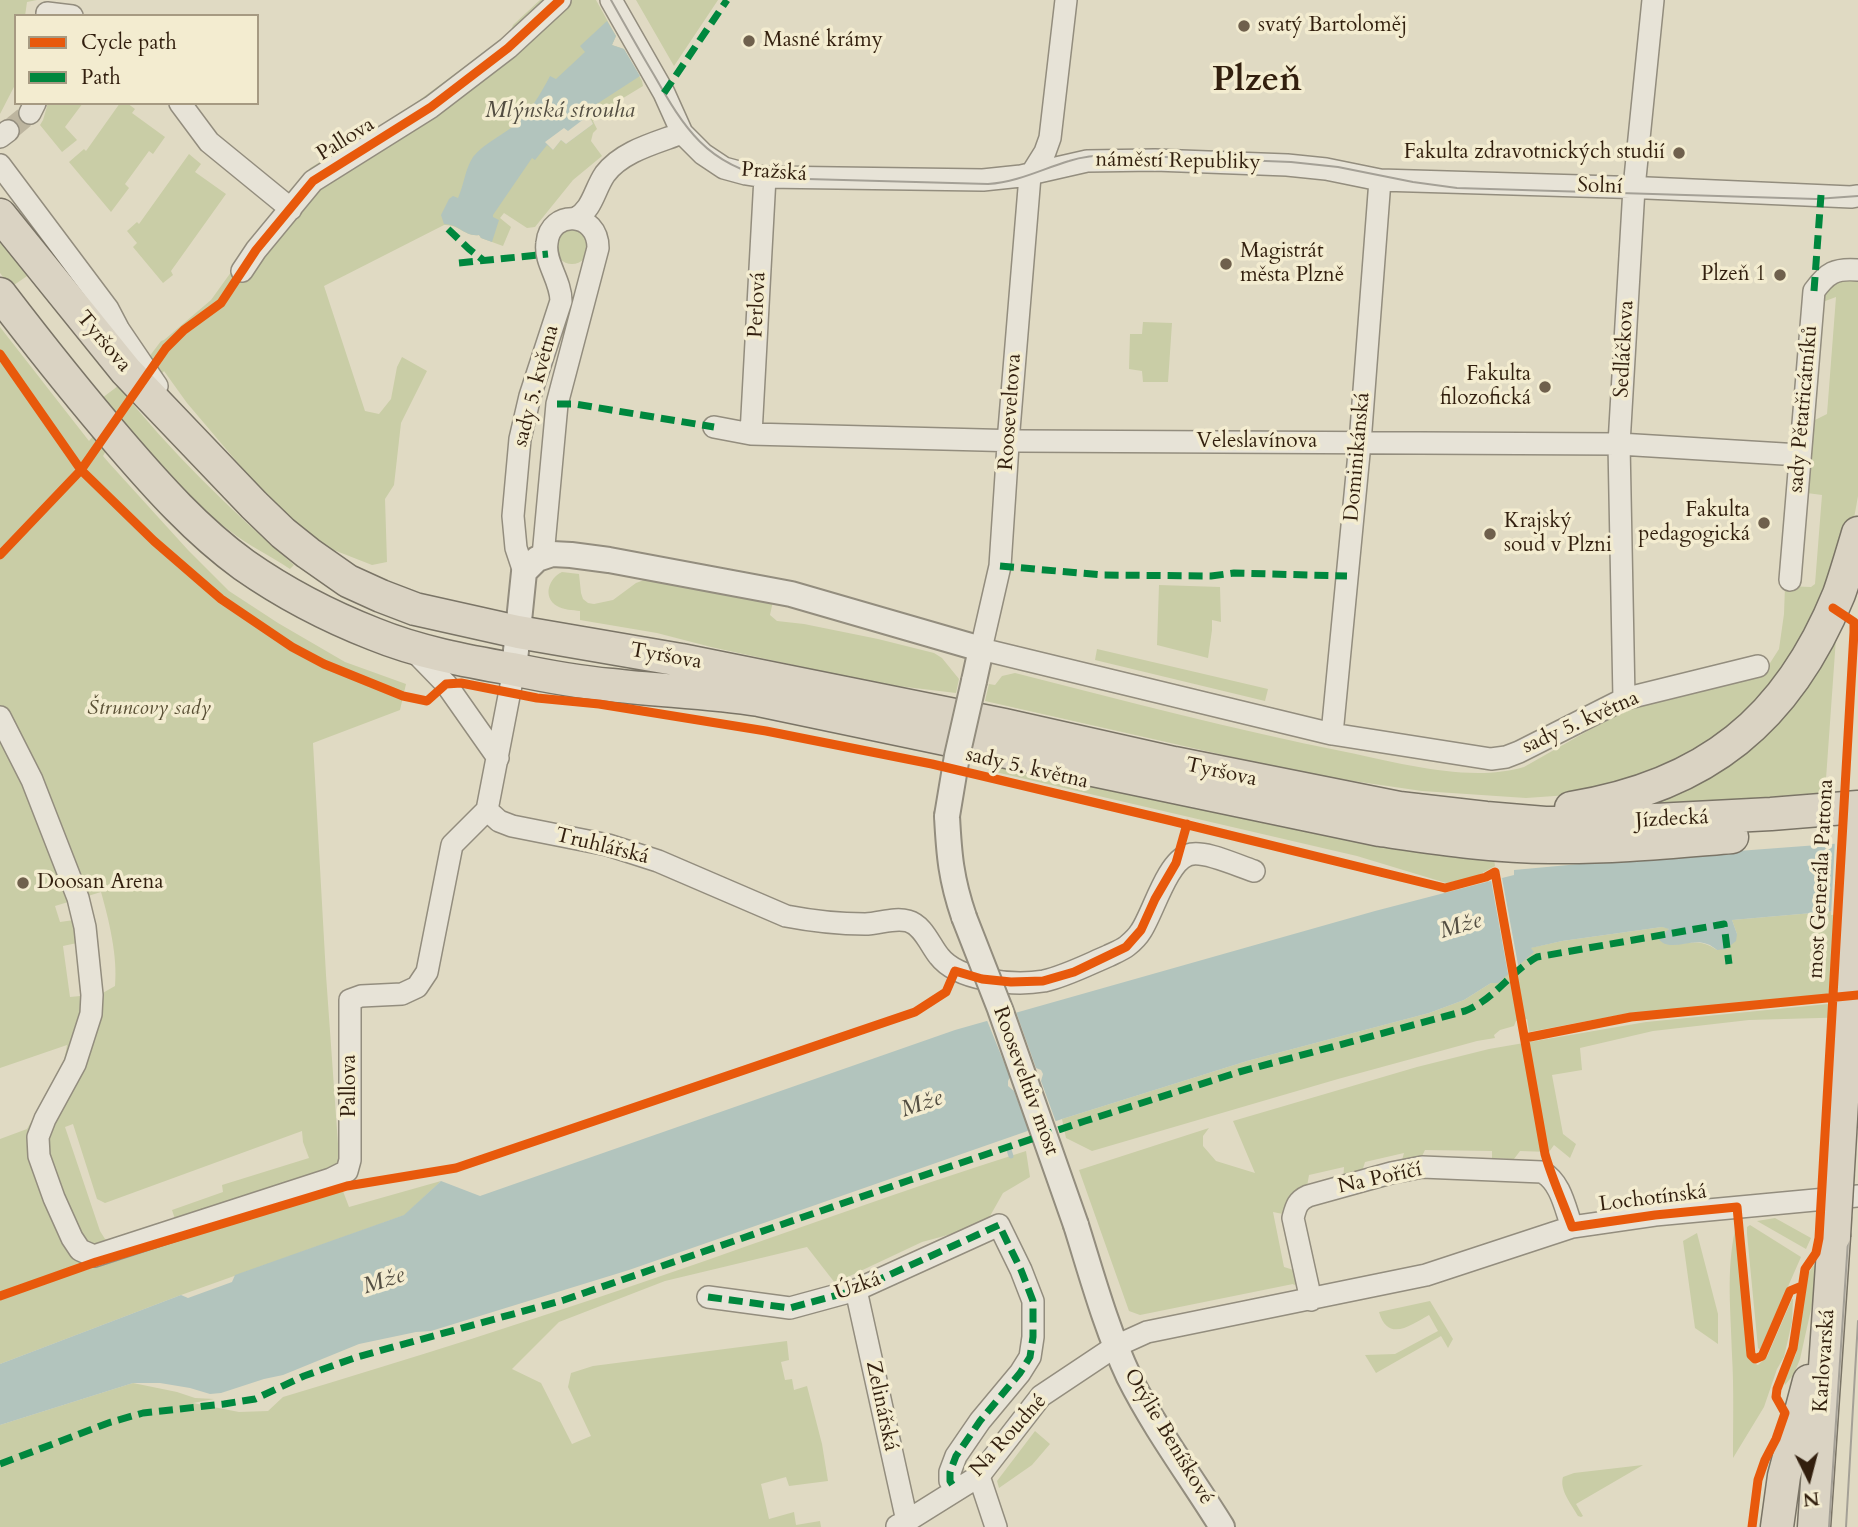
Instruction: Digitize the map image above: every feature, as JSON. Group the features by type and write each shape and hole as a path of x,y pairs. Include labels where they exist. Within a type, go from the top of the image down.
{"main road":[{"name":"Tyršova","path":"0,215 126,371 254,505 308,553 348,580 381,596 415,609 518,632 694,662 1399,808 1486,818"},
{"name":"Tyršova","path":"0,295 152,481 198,526 242,564 307,604 376,635 455,658 514,670 610,685 759,699 1380,830 1513,846"},
{"path":"1486,818 1603,803 1660,785 1728,748 1766,714 1811,651 1840,591 1858,533"},
{"name":"Jízdecká","path":"1486,818 1545,823 1617,822 1858,807"},
{"name":"Jízdecká","path":"1513,846 1642,845 1858,826"},
{"name":"most Generála Pattona","path":"1834,1236 1858,833"},
{"name":"Karlovarská","path":"1814,1527 1834,1236"},
{"path":"1777,1527 1784,1476 1829,1301"}],"street":[{"name":"Pallova","path":"242,271 313,181 431,107 508,48 560,0"},
{"name":"Pražská","path":"611,0 664,93 682,133 703,154 724,168 765,177 983,180 1031,173"},
{"path":"1031,173 1045,152 1050,138 1066,0"},
{"name":"Sedláčkova","path":"1624,699 1619,444 1634,188 1653,0"},
{"path":"181,105 209,142 291,209"},
{"name":"sady 5. května","path":"575,219 587,210 606,174 619,160 682,133"},
{"name":"náměstí Republiky","path":"1031,173 1087,160 1155,160 1287,165 1326,169 1380,180"},
{"path":"0,165 108,309 142,365 203,451"},
{"name":"Rooseveltova","path":"981,649 1000,566 1031,173"},
{"name":"Perlová","path":"751,434 765,177"},
{"name":"Solní","path":"1380,180 1858,196"},
{"name":"Dominikánská","path":"1332,734 1360,443 1380,180"},
{"name":"Solní","path":"1821,195 1858,203"},
{"name":"sady 5. května","path":"487,810 514,670 524,572 516,548 513,516 520,439 530,396 561,301 561,291 548,254 547,242 551,230 568,219 581,220 593,228 598,248 557,404 543,556 560,554 609,560 791,594 981,649 1332,734 1491,759 1519,752 1624,699 1758,666"},
{"name":"sady Pětatřicátníků","path":"1790,580 1814,291 1823,278 1833,271 1858,270"},
{"name":"Veleslavínova","path":"714,428 751,434 1008,441 1619,444 1800,455"},
{"path":"524,572 543,556"},
{"name":"Tyršova","path":"411,646 446,684 498,758"},
{"name":"Rooseveltův most","path":"981,649 951,785 947,816 950,868 955,891 1000,1009 1116,1346"},
{"name":"Pallova","path":"0,717 32,780 78,898 85,927 91,1014 75,1064 44,1119 38,1137 39,1156 54,1198 80,1250 94,1256 331,1180 347,1171 350,1160 350,1000 361,996 402,994 417,987 427,972 453,845 487,810"},
{"name":"Truhlářská","path":"487,810 499,821 512,826 608,845 658,861 786,916 805,920 867,924 908,921 917,927 940,958 955,971 982,979 1010,982 1043,981 1074,972 1126,947 1141,930 1176,863 1186,855 1198,853 1254,871"},
{"name":"Na Poříčí","path":"1311,1300 1293,1218 1296,1205 1308,1196 1422,1167 1542,1172 1551,1177 1558,1186 1572,1227"},
{"name":"Lochotínská","path":"1116,1346 1147,1332 1426,1275 1572,1227 1655,1215 1858,1196"},
{"name":"Úzká","path":"708,1297 790,1308 856,1290 999,1225 1033,1300 1030,1357 956,1456 950,1472 950,1481 955,1489"},
{"name":"Zelinářská","path":"856,1290 902,1525"},
{"name":"Na Roudné","path":"902,1525 979,1476 1041,1396 1116,1346"},
{"name":"Otýlie Beníškové","path":"1116,1346 1137,1391 1222,1527"},
{"path":"979,1476 996,1527"}],"green space":[{"path":"0,0 37,0 27,2 25,14 14,14 14,87 0,114"},
{"path":"540,0 596,0 616,36 612,45 624,49 642,81 643,86 615,103 593,121 597,129 591,141 602,156 573,180 535,227 527,228 504,213 500,218 511,227 503,246 454,226 444,225 324,286 365,411 379,414 391,399 397,367 402,357 427,371 401,423 394,485 385,499 387,562 372,565 321,545 306,535 265,495 187,403 164,371 159,377 146,361 161,341 211,300 310,168 410,107 510,33 513,25"},
{"path":"636,0 718,0 674,66"},
{"path":"47,105 82,105 65,127 77,140 62,152 40,125"},
{"path":"119,105 130,105 135,109 132,113 165,137 153,154 149,151 125,184 129,188 111,212 69,162 84,149 86,151"},
{"path":"189,154 201,164 195,172 226,194 171,271 173,275 163,283 133,247 137,243 127,231 137,222 139,224"},
{"path":"0,228 33,272 11,287 0,273"},
{"path":"572,230 584,235 589,247 584,259 572,264 560,259 555,247 560,235"},
{"path":"1858,276 1858,496 1850,541 1808,640 1747,716 1664,771 1583,794 1526,798 1422,791 1312,775 985,701 989,684 995,685 1002,676 1015,673 1304,743 1435,770 1481,773 1524,767 1621,712 1763,674 1779,649 1785,586 1811,587 1815,584 1822,495 1807,493 1811,422 1827,414 1836,297 1820,303 1821,297 1834,278"},
{"path":"1143,322 1172,323 1168,382 1143,382 1142,371 1129,369 1130,334 1142,334"},
{"name":"Štruncovy sady","path":"0,327 89,441 94,435 107,449 103,456 109,463 229,591 345,662 406,684 400,710 313,743 326,975 341,1186 349,1207 441,1181 405,1215 181,1295 0,1364 0,1139 27,1129 57,1078 67,1045 0,1068","holes":["101,892 114,951 115,986 101,994 70,997 63,946 77,943 74,920 60,922 55,906","73,1124 97,1199 105,1203 302,1131 309,1158 222,1185 223,1192 172,1210 175,1219 112,1242 105,1239 100,1231 65,1127"]},
{"path":"118,386 158,434 202,479 294,565 290,569 230,531 178,485 102,398"},
{"path":"562,572 579,574 583,599 594,604 613,600 636,583 652,577 773,601 770,615 777,621 878,639 934,653 942,658 959,679 956,693 881,684 657,633 580,620 580,611 559,607 550,598 551,583"},
{"path":"1159,585 1220,587 1221,622 1212,620 1208,658 1157,645"},
{"path":"1837,624 1825,793 1623,807 1668,790"},
{"path":"1097,649 1268,689 1265,701 1095,660"},
{"path":"994,750 1493,852 1495,866 1475,877 1446,883 1357,856 991,771"},
{"path":"1858,909 1858,991 1624,1014 1529,1032 1527,1019 1516,1021 1514,1026 1500,1030 1494,1035 1495,1038 1338,1079 1092,1151 1066,1138 1062,1119 1247,1061 1429,1013 1464,1000 1533,951 1530,948 1662,927 1669,930 1659,935 1672,945 1700,943 1717,950 1737,934 1732,920"},
{"path":"1858,1001 1854,1017 1749,1020 1653,1031 1580,1048 1582,1070 1552,1075 1563,1134 1576,1144 1570,1158 1554,1145 1549,1152 1520,1151 1514,1159 1492,1158 1492,1151 1425,1150 1418,1164 1400,1167 1404,1153 1365,1162 1360,1178 1343,1182 1344,1167 1309,1175 1306,1192 1288,1215 1273,1212 1284,1267 1300,1272 1294,1285 1140,1315 1129,1311 1079,1170 1209,1128 1203,1136 1203,1146 1216,1161 1255,1173 1233,1121 1417,1067 1489,1049 1646,1022"},
{"path":"1026,1151 1030,1177 1003,1193 985,1225 922,1242 835,1283 807,1247 665,1281 559,1322 512,1369 541,1383 572,1444 591,1436 568,1387 571,1373 593,1366 787,1341 789,1360 781,1362 785,1380 792,1379 794,1390 807,1386 822,1444 828,1481 789,1486 786,1477 761,1484 769,1519 794,1512 796,1525 820,1521 821,1527 0,1527 0,1425 133,1383 195,1398 214,1399 193,1403 239,1412 268,1411 283,1397 565,1309"},
{"path":"1775,1218 1811,1238 1806,1249 1757,1221"},
{"path":"1750,1225 1801,1257 1760,1350 1747,1234 1747,1227"},
{"path":"1735,1230 1749,1354 1753,1363 1758,1365 1767,1357 1793,1299 1792,1322 1784,1357 1764,1407 1733,1458 1730,1276"},
{"path":"1697,1233 1718,1314 1718,1344 1695,1328 1683,1241"},
{"path":"1822,1262 1819,1293 1812,1305 1800,1359 1794,1374 1785,1385 1796,1354 1808,1274 1813,1266"},
{"path":"1430,1301 1453,1339 1448,1348 1441,1336 1376,1373 1365,1355 1395,1354 1438,1331 1429,1315 1408,1327 1394,1329 1388,1327 1379,1312"},
{"path":"1035,1431 1050,1444 1032,1465 999,1488 997,1481"},
{"path":"1643,1465 1576,1504 1583,1516 1581,1517 1564,1492 1563,1477 1574,1473"}],"water":[{"name":"Mlýnská strouha","path":"607,21 616,36 612,45 624,49 640,76 586,111 593,124 566,144 561,140 553,150 547,145 535,160 532,158 493,215 499,220 492,242 444,224 441,215 449,199 453,196 458,198 473,157 521,119 535,102 550,76 556,79 585,52 580,46"},
{"name":"Mže","path":"1858,842 1858,909 1732,920 1737,934 1736,941 1726,949 1717,950 1701,942 1668,945 1658,938 1669,929 1662,927 1531,948 1534,952 1498,983 1491,983 1464,1000 1429,1013 1247,1061 1062,1119 629,1270 431,1331 359,1344 283,1375 221,1393 210,1394 160,1383 133,1383 0,1425 0,1364 181,1295 188,1298 232,1282 235,1275 404,1215 441,1181 480,1196 955,1030 1375,911 1514,875 1514,870"}],"pier":[{"path":"589,115 593,124 566,144 561,140 553,150 545,142 564,128 568,131"},
{"path":"1858,839 1858,912 1831,915 1835,840"},
{"path":"1502,878 1519,970 1509,979 1491,880"},
{"path":"1015,1009 1036,1068 1043,1074 1041,1081 1057,1125 1030,1134 1014,1091 1008,1086 1010,1077 986,1018"}],"waterway":[{"path":"1009,1150 1011,1156"}],"tunnel":[{"path":"8,131 30,113"}],"tram line":[{"path":"611,0 687,127 714,154 730,164 771,178 988,184 1020,178 1080,158 1114,155 1291,162 1338,167 1457,188 1816,199 1858,196"},
{"path":"1829,1527 1858,1090"},
{"path":"1846,1527 1858,1321"}],"marked path":[{"path":"664,93 727,0"},
{"path":"1814,291 1821,195"},
{"path":"448,229 483,260"},
{"path":"459,263 548,254"},
{"path":"557,404 575,404 714,427"},
{"path":"1000,566 1103,575 1211,576 1234,573 1347,576"},
{"path":"0,1464 111,1422 143,1413 255,1399 304,1376 357,1357 564,1300 1085,1121 1239,1072 1465,1011 1485,1000 1537,957 1724,924 1729,964"},
{"path":"708,1297 790,1308 856,1290 999,1225 1033,1301 1030,1357 956,1456 950,1472 950,1481 955,1489"}],"cycle path":[{"path":"0,555 81,470 166,348 184,330 221,303 256,250 313,181 431,107 508,48 560,0"},
{"path":"0,354 81,470 154,541 221,599 292,647 324,664 403,696 427,701 446,684 461,683 537,698 599,704 766,731 932,764 1445,888 1495,872 1545,1154 1572,1227 1737,1207 1751,1355 1755,1359 1762,1356 1790,1291 1802,1286"},
{"path":"1752,1527 1758,1480 1785,1413 1776,1397 1777,1389 1793,1348 1805,1269 1816,1253 1819,1238 1854,632 1854,622 1833,608"},
{"path":"0,1296 96,1262 347,1186 456,1168 915,1012 946,992 955,971 982,979 1011,982 1043,981 1074,972 1126,947 1141,930 1176,863 1187,824"},
{"path":"1525,1038 1631,1017 1858,995"}],"place":[{"name":"svatý Bartoloměj","path":"1244,26"},
{"name":"Masné krámy","path":"749,41"},
{"name":"Fakulta zdravotnických studií","path":"1679,153"},
{"name":"Magistrát města Plzně","path":"1226,264"},
{"name":"Plzeň 1","path":"1780,275"},
{"name":"Fakulta filozofická","path":"1545,387"},
{"name":"Fakulta pedagogická","path":"1764,523"},
{"name":"Krajský soud v Plzni","path":"1490,534"},
{"name":"Doosan Arena","path":"23,883"}],"district":[{"name":"Plzeň","path":"1257,82"}]}
